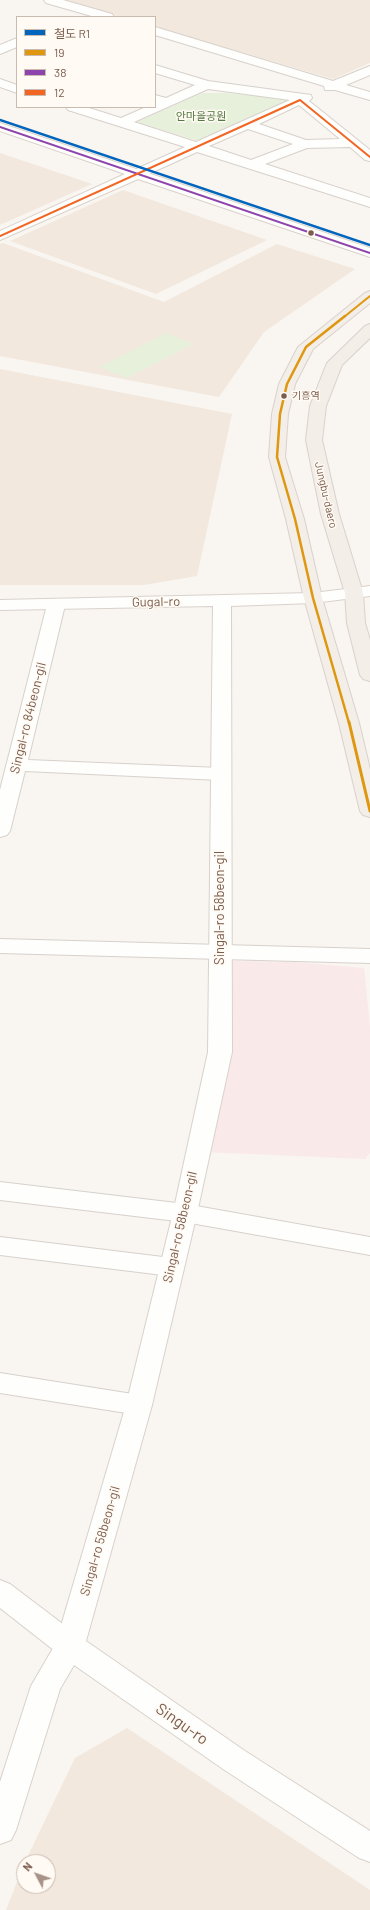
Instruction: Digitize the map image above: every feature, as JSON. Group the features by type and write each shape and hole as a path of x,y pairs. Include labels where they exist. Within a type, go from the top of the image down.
{"main road":[{"path":"370,296 306,346 286,384 280,414 277,457 295,519 313,598 349,723 370,811"},
{"name":"Jungbu-daero","path":"370,329 335,363 318,406 314,440 330,514 362,592 356,623 370,675"}],"street":[{"path":"50,0 105,16"},
{"path":"56,15 75,7"},
{"path":"156,31 370,96"},
{"path":"0,50 16,42"},
{"path":"0,50 16,55"},
{"path":"156,69 208,85 303,99 370,157"},
{"path":"0,236 370,70"},
{"path":"0,83 16,89"},
{"path":"161,100 208,85"},
{"path":"76,108 370,203"},
{"path":"122,123 147,108"},
{"path":"247,124 305,144"},
{"path":"0,128 370,253"},
{"path":"251,165 305,144 352,143"},
{"name":"Gugal-ro","path":"0,605 313,598 362,592"},
{"name":"Singal-ro 58beon-gil","path":"0,1830 46,1686 70,1646 139,1405 185,1213 220,1052 220,774 222,601"},
{"name":"Singal-ro 84beon-gil","path":"0,831 56,604"},
{"path":"16,765 220,774"},
{"path":"0,946 370,956"},
{"path":"0,1191 185,1213 370,1246"},
{"path":"0,1246 171,1267"},
{"path":"0,1383 139,1405"},
{"name":"Singu-ro","path":"0,1592 70,1646 234,1760 370,1848"}],"shaded area":[{"path":"62,0 370,0 370,63 333,79 156,27 156,16 117,16"},
{"path":"0,153 92,184 0,225"},
{"path":"123,190 267,240 156,294 10,241"},
{"path":"3,243 164,302 277,244 355,269 264,332 219,397 0,356 0,244"},
{"path":"0,369 232,414 197,576 144,585 0,585"},
{"path":"231,961 293,962 364,968 370,1026 370,1153 365,1159 205,1152"},
{"path":"127,1728 370,1890 370,1910 6,1910 16,1884 16,1894 56,1894 56,1854 29,1854 75,1758"}],"green space":[{"name":"안마을공원","path":"202,93 227,93 291,99 198,141 137,122"},
{"path":"166,333 194,344 127,378 99,367"}],"rail line":[{"name":"R1","path":"0,120 370,245"}],"transit line":[{"name":"12","path":"0,236 300,100 370,157"},
{"name":"38","path":"0,127 370,253"},
{"name":"19","path":"370,296 306,347 287,384 280,414 277,457 295,519 313,598 349,723 370,811"}],"place":[{"name":"기흥역","path":"284,396"}]}
